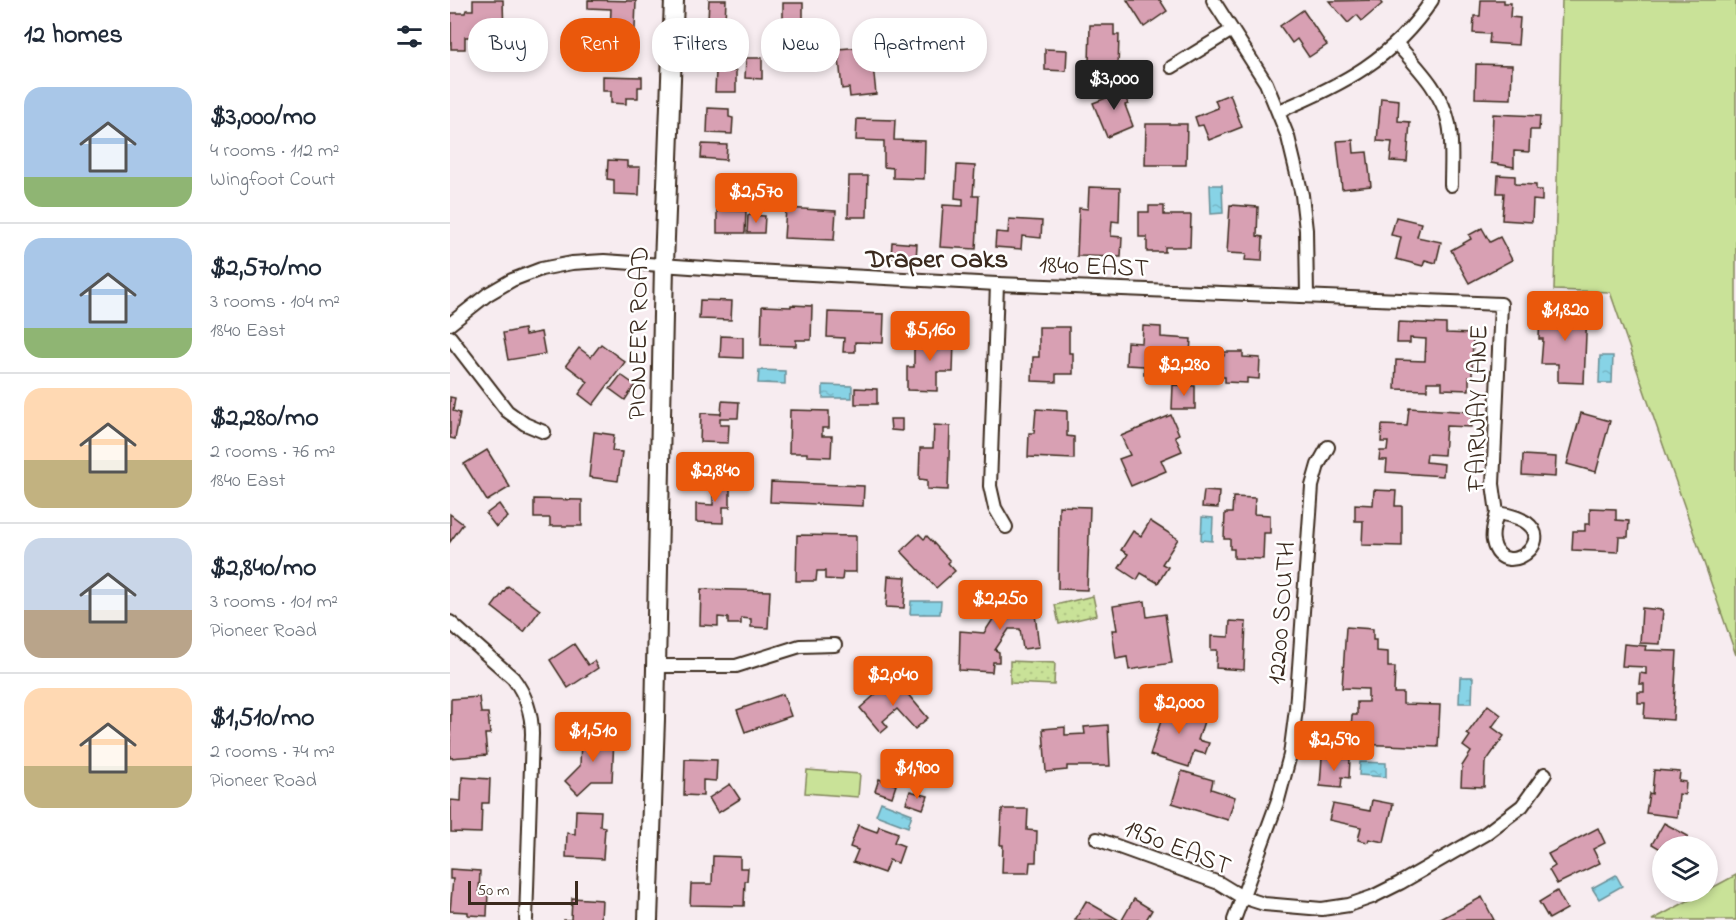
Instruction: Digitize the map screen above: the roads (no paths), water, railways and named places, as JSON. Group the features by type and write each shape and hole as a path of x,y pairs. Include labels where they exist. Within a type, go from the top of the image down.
{"street":[{"name":"PIONEER ROAD","path":"648,920 656,666 664,264 674,0"},
{"path":"1213,0 1266,83 1288,137 1302,195 1306,230 1305,286 1307,296"},
{"path":"1279,111 1331,89 1373,62 1396,44 1432,0"},
{"path":"1172,67 1233,30"},
{"path":"1396,44 1431,83 1445,110 1451,139 1451,185"},
{"name":"1840 EAST","path":"450,324 488,294 512,280 541,269 572,262 604,261 998,284 1501,304"},
{"path":"998,284 990,486 995,508 1006,527"},
{"name":"FAIRWAY LANE","path":"1497,513 1493,484 1501,304"},
{"path":"450,337 507,411 525,424 544,432"},
{"name":"12200 SOUTH","path":"1234,920 1278,800 1290,755 1296,710 1312,486 1318,465 1328,447"},
{"path":"450,622 513,678 530,710 532,734 526,920"},
{"path":"656,666 736,666 800,646 835,645"},
{"name":"1950 EAST","path":"1097,839 1219,883 1242,897 1264,904 1322,909 1349,905 1372,897 1410,878 1506,819 1522,806 1545,774"}],"water":[{"path":"1210,185 1222,185 1223,213 1211,214"},
{"path":"1600,356 1613,356 1612,383 1599,383"},
{"path":"759,370 785,371 785,384 758,383"},
{"path":"823,385 852,386 852,398 823,398"},
{"path":"1202,517 1213,518 1212,541 1201,540"},
{"path":"911,601 941,601 940,614 910,614"},
{"path":"1460,677 1473,677 1472,703 1459,703"},
{"path":"1360,762 1386,763 1386,777 1359,775"},
{"path":"881,802 912,814 908,827 876,815"},
{"path":"1616,875 1622,886 1599,899 1592,888"}],"district":[{"name":"Draper Oaks","path":"937,258"}]}
